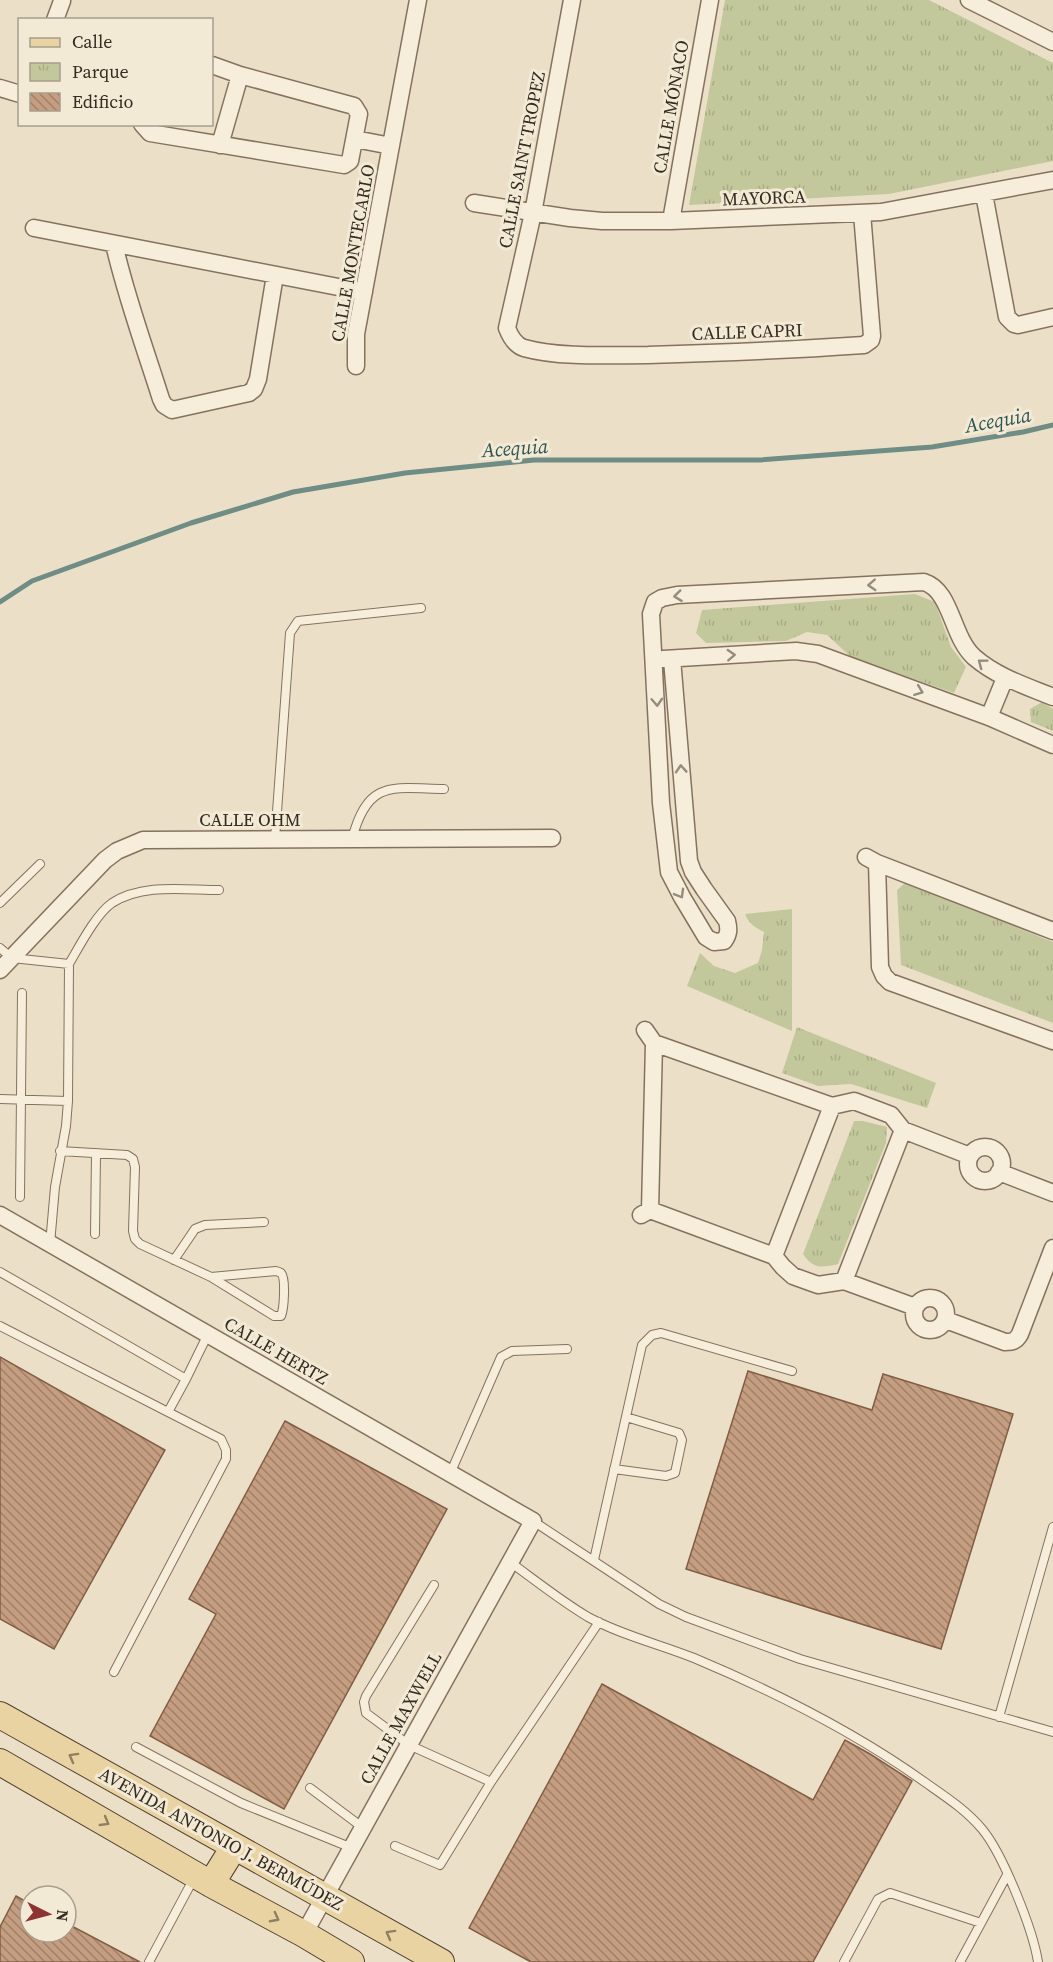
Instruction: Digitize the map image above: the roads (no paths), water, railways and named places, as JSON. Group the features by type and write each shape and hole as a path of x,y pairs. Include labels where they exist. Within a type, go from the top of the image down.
{"main road":[{"name":"AVENIDA ANTONIO J. BERMÚDEZ","path":"0,1715 441,1962"},
{"path":"0,1762 203,1880 351,1962"},
{"path":"203,1880 234,1847"}],"street":[{"name":"CALLE MONTECARLO","path":"356,366 356,334 418,0"},
{"name":"CALLE SAINT TROPEZ","path":"507,328 533,213 572,0"},
{"name":"CALLE MÓNACO","path":"671,221 710,0"},
{"path":"969,0 1053,42"},
{"path":"56,18 62,1"},
{"name":"CALLE MONTECARLO","path":"144,126 150,133 220,145 344,165 350,161 359,114 354,106 213,65"},
{"path":"220,145 240,75"},
{"path":"0,88 18,93"},
{"name":"CALLE MONTECARLO","path":"355,139 391,146"},
{"name":"MAYORCA","path":"474,203 602,221 671,221 862,213 984,194 1053,180"},
{"path":"984,194 1007,318 1018,325 1053,317"},
{"name":"CALLE CAPRI","path":"507,328 511,337 522,348 593,355 751,353 864,345 871,340 872,336 862,213"},
{"path":"34,228 364,292"},
{"path":"114,244 122,280 144,341 161,399 164,405 172,410 254,390 258,379 275,275"},
{"path":"672,658 689,861 729,927 724,940 714,942 706,936 669,872 662,803 651,614 655,602 677,595 924,582 931,584 944,599 960,638 980,662 1005,678 1053,697"},
{"path":"655,660 796,651 818,654 988,717 1053,745"},
{"path":"988,717 1005,678"},
{"path":"662,803 683,801"},
{"name":"CALLE OHM","path":"0,970 6,953 105,860 129,845 143,840 552,838"},
{"path":"1053,931 871,860 880,967 890,982 1053,1041"},
{"path":"970,1156 903,1131 891,1115 854,1101 832,1106 650,1036 645,1213 774,1256 793,1276 818,1285 844,1281 915,1307 915,1319 928,1330 938,1329 946,1320 1005,1342 1017,1340 1053,1248"},
{"path":"774,1256 832,1106"},
{"path":"844,1281 903,1131"},
{"path":"982,1147 992,1149 1000,1156 1002,1162 994,1179 982,1181 975,1178 968,1167 970,1156 982,1147"},
{"path":"999,1172 1053,1192"},
{"name":"CALLE HERTZ","path":"0,1215 533,1521"},
{"name":"CALLE MAXWELL","path":"304,1934 533,1521"}],"lane":[{"path":"276,839 290,633 294,625 298,621 421,608"},
{"path":"352,839 357,818 378,793 386,789 398,788 444,789"},
{"path":"0,903 40,864"},
{"path":"50,1244 55,1187 68,1101 69,964 93,925 111,904 133,895 162,889 219,890"},
{"path":"6,953 69,964"},
{"path":"20,1197 22,993"},
{"path":"0,1099 68,1101"},
{"path":"60,1151 127,1155 133,1160 135,1167 133,1231 140,1245 211,1277 274,1316 281,1316 284,1279 281,1273 276,1271 211,1277"},
{"path":"95,1234 96,1153"},
{"path":"174,1260 195,1229 205,1225 264,1222"},
{"path":"0,1272 186,1379"},
{"path":"0,1326 221,1439 226,1450 226,1459 114,1672"},
{"path":"594,1560 642,1345 652,1335 660,1333 792,1371"},
{"path":"168,1412 208,1334"},
{"path":"450,1474 501,1357 512,1351 567,1349"},
{"path":"614,1469 666,1476 675,1473 682,1440 679,1433 626,1417"},
{"path":"533,1521 659,1604 686,1617 800,1659 1053,1732"},
{"path":"999,1717 1053,1527"},
{"path":"510,1562 555,1595 599,1622 692,1658 780,1696 898,1763 967,1812 997,1851 1020,1905 1038,1962"},
{"path":"434,1585 366,1696 364,1702 366,1713 409,1746 491,1782"},
{"path":"395,1846 437,1865 441,1864 491,1782 599,1622"},
{"path":"136,1747 241,1803 352,1848"},
{"path":"310,1788 362,1827"},
{"path":"960,1962 1007,1875"},
{"path":"149,1962 203,1880"},
{"path":"844,1962 878,1899 890,1893 981,1923"}],"waterway":[{"name":"Acequia","path":"0,602 32,581 191,523 293,492 405,473 534,460 760,460 932,447 1053,425"}]}
